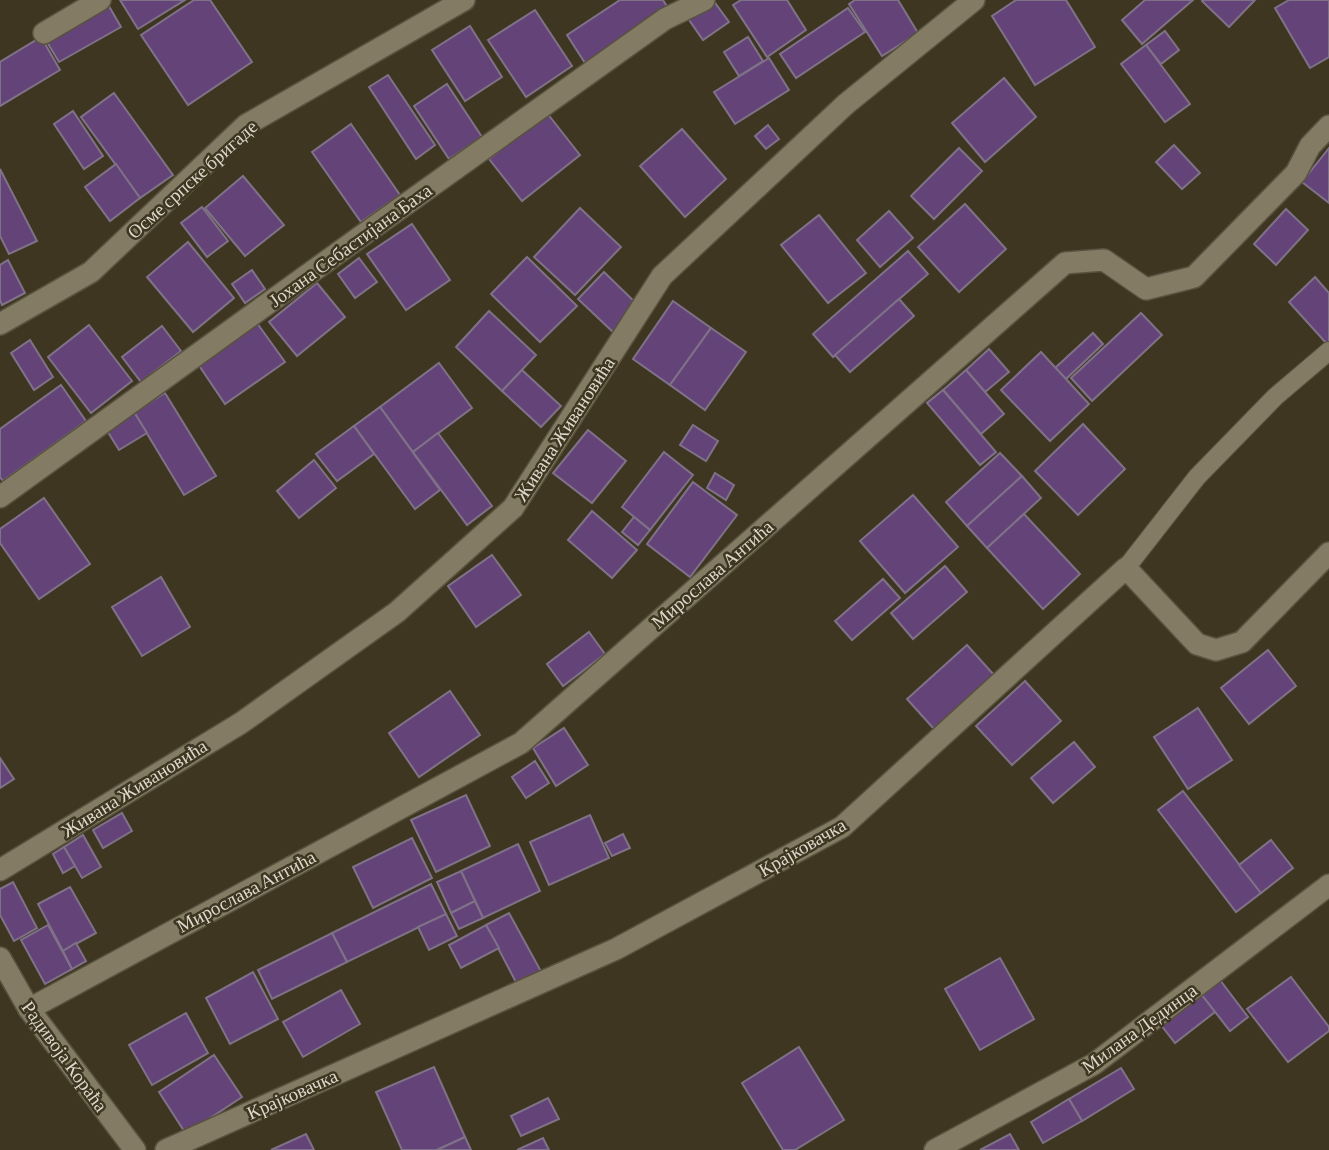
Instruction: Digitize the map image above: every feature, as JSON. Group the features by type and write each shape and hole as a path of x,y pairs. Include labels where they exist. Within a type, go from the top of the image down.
{"street":[{"path":"44,33 100,0"},
{"name":"Осме српске бригаде","path":"0,324 91,272 247,125 464,0"},
{"name":"Јохана Себастијана Баха","path":"0,497 665,19 704,0"},
{"name":"Живана Живановића","path":"0,870 240,723 397,612 513,508 663,276 846,104 974,0"},
{"name":"Мирослава Антића","path":"29,1009 521,743 1065,263 1104,260 1146,289 1194,277 1296,173 1310,146 1329,126"},
{"path":"1126,568 1197,644 1216,650 1242,642 1329,553"},
{"name":"Крајковачка","path":"166,1150 615,950 842,827 1126,568"},
{"name":"Милана Дединца","path":"935,1150 1094,1064 1329,885"},
{"name":"Радивоја Кораћа","path":"0,958 29,1009 135,1150"}],"lane":[{"path":"1126,568 1197,477 1275,397 1329,351"}],"building":[{"path":"120,0 185,0 138,29"},
{"path":"194,0 210,0 252,62 188,105 141,35"},
{"path":"620,0 663,0 668,8 585,63 567,35"},
{"path":"713,0 729,22 703,40 687,17"},
{"path":"741,0 787,0 806,30 767,57 733,5"},
{"path":"855,0 898,0 918,33 882,56 849,4"},
{"path":"1016,0 1066,0 1095,47 1035,85 992,16"},
{"path":"1145,0 1193,0 1142,44 1122,20"},
{"path":"1203,0 1255,0 1229,27"},
{"path":"1289,0 1329,0 1329,57 1310,68 1275,8"},
{"path":"106,1 121,27 59,62 44,37"},
{"path":"848,8 865,32 796,78 780,54"},
{"path":"535,10 572,66 526,97 488,40"},
{"path":"470,26 502,77 465,101 432,50"},
{"path":"1165,31 1179,50 1161,64 1146,45"},
{"path":"41,37 60,70 0,106 0,62"},
{"path":"748,37 763,61 739,76 724,52"},
{"path":"1146,45 1190,104 1165,122 1121,64"},
{"path":"769,58 789,90 735,124 714,92"},
{"path":"388,75 435,145 416,159 369,87"},
{"path":"1004,78 1036,117 985,162 952,123"},
{"path":"447,84 482,137 449,159 414,106"},
{"path":"114,93 173,175 140,198 81,117"},
{"path":"73,111 103,156 84,169 54,124"},
{"path":"547,113 580,155 522,201 489,159"},
{"path":"351,124 400,195 361,222 312,152"},
{"path":"768,125 779,139 766,149 755,136"},
{"path":"682,129 726,179 685,217 640,166"},
{"path":"1174,145 1200,173 1182,189 1156,162"},
{"path":"959,148 982,171 934,219 911,196"},
{"path":"1329,148 1329,203 1302,182"},
{"path":"116,164 140,198 110,221 85,187"},
{"path":"0,169 37,241 9,254 0,236"},
{"path":"243,176 284,225 245,256 205,208"},
{"path":"965,204 1006,249 959,292 918,247"},
{"path":"202,207 228,241 207,257 181,223"},
{"path":"580,208 621,247 575,295 534,257"},
{"path":"1286,209 1308,230 1276,265 1254,244"},
{"path":"889,211 913,238 880,267 857,240"},
{"path":"819,215 866,273 828,303 781,245"},
{"path":"412,224 450,280 406,310 367,254"},
{"path":"188,242 234,298 193,332 147,277"},
{"path":"908,251 928,274 833,357 813,334"},
{"path":"527,257 577,306 540,342 491,294"},
{"path":"359,258 377,282 355,298 338,274"},
{"path":"8,260 25,293 2,305 0,265"},
{"path":"252,270 265,289 245,303 232,284"},
{"path":"604,272 640,307 614,333 578,299"},
{"path":"1315,277 1329,293 1327,344 1289,302"},
{"path":"317,283 345,317 297,356 269,322"},
{"path":"899,299 914,316 850,372 835,355"},
{"path":"673,301 711,328 670,385 633,359"},
{"path":"489,311 536,355 502,391 456,347"},
{"path":"1141,313 1162,335 1092,401 1071,378"},
{"path":"257,323 285,362 225,404 198,364"},
{"path":"89,325 132,381 91,413 48,357"},
{"path":"162,326 181,351 141,382 122,357"},
{"path":"711,328 746,352 705,410 670,385"},
{"path":"1093,333 1103,344 1066,379 1055,368"},
{"path":"30,340 53,377 34,390 11,353"},
{"path":"989,349 1009,372 985,392 966,370"},
{"path":"1041,352 1089,404 1050,441 1001,390"},
{"path":"439,363 472,408 413,452 380,407"},
{"path":"522,370 561,406 541,427 502,391"},
{"path":"966,370 1004,414 981,434 943,390"},
{"path":"61,385 86,421 3,481 0,477 0,429"},
{"path":"943,390 996,452 980,465 927,403"},
{"path":"165,393 216,476 184,495 134,412"},
{"path":"380,407 440,490 415,509 354,426"},
{"path":"134,412 147,433 119,450 106,429"},
{"path":"1083,424 1125,469 1078,515 1035,471"},
{"path":"693,425 718,441 706,461 680,445"},
{"path":"354,426 374,454 337,481 316,454"},
{"path":"588,430 626,461 592,503 553,473"},
{"path":"438,433 492,506 467,525 413,452"},
{"path":"664,452 693,475 650,530 622,507"},
{"path":"1000,453 1022,476 967,526 946,502"},
{"path":"314,460 336,488 299,518 277,491"},
{"path":"715,473 734,485 726,500 707,488"},
{"path":"1022,476 1041,498 987,548 967,526"},
{"path":"693,482 737,515 690,577 647,544"},
{"path":"913,495 958,547 905,593 860,541"},
{"path":"44,498 90,564 39,599 0,543 0,529"},
{"path":"592,511 637,550 612,578 568,540"},
{"path":"1024,514 1080,574 1043,609 987,548"},
{"path":"634,517 650,530 638,545 622,532"},
{"path":"492,555 521,595 476,627 448,586"},
{"path":"945,566 967,592 913,639 891,613"},
{"path":"161,577 190,627 142,656 112,607"},
{"path":"883,579 900,598 852,640 835,621"},
{"path":"589,632 605,654 563,686 547,664"},
{"path":"967,645 994,675 934,729 907,699"},
{"path":"1268,650 1296,686 1249,724 1221,688"},
{"path":"1025,681 1061,721 1012,765 976,726"},
{"path":"450,691 480,735 419,777 389,733"},
{"path":"1198,708 1232,760 1188,789 1154,737"},
{"path":"564,728 588,765 556,786 533,748"},
{"path":"1074,742 1095,767 1053,803 1031,778"},
{"path":"0,758 14,779 0,788"},
{"path":"535,761 549,783 526,798 512,777"},
{"path":"1183,791 1261,893 1236,912 1158,810"},
{"path":"466,795 490,846 436,872 411,820"},
{"path":"122,813 132,831 103,848 93,830"},
{"path":"590,815 609,858 549,885 530,842"},
{"path":"623,834 630,848 612,856 605,843"},
{"path":"83,835 101,867 82,878 64,847"},
{"path":"412,838 432,878 373,908 353,867"},
{"path":"1271,840 1293,868 1261,893 1239,865"},
{"path":"518,844 540,891 483,918 461,871"},
{"path":"64,847 75,866 63,873 53,854"},
{"path":"461,871 475,901 451,913 437,882"},
{"path":"13,882 37,928 14,941 0,915 0,889"},
{"path":"431,884 446,914 347,962 332,933"},
{"path":"70,887 96,933 63,951 38,904"},
{"path":"475,901 483,918 459,929 451,913"},
{"path":"509,913 543,975 519,988 486,925"},
{"path":"446,914 457,936 429,950 418,927"},
{"path":"48,925 72,969 45,984 21,940"},
{"path":"486,925 499,948 461,968 449,945"},
{"path":"332,933 347,962 272,999 258,970"},
{"path":"76,943 86,961 72,969 63,951"},
{"path":"1000,958 1034,1019 980,1050 945,989"},
{"path":"253,972 278,1019 230,1044 206,998"},
{"path":"1291,977 1329,1027 1329,1031 1288,1062 1247,1009"},
{"path":"1220,980 1248,1017 1230,1031 1201,994"},
{"path":"341,990 360,1024 303,1057 283,1022"},
{"path":"1201,994 1215,1012 1175,1043 1161,1025"},
{"path":"186,1013 208,1053 152,1085 129,1045"},
{"path":"799,1047 844,1120 795,1150 783,1150 742,1083"},
{"path":"214,1055 242,1097 186,1134 159,1092"},
{"path":"434,1067 465,1137 437,1150 402,1150 376,1092"},
{"path":"1121,1068 1134,1089 1082,1121 1069,1099"},
{"path":"548,1098 559,1119 521,1136 511,1116"},
{"path":"1069,1099 1082,1121 1043,1143 1031,1122"},
{"path":"306,1134 314,1150 271,1150"},
{"path":"1010,1134 1019,1150 980,1150"},
{"path":"465,1137 471,1150 437,1150"},
{"path":"543,1138 549,1150 517,1150"}]}
